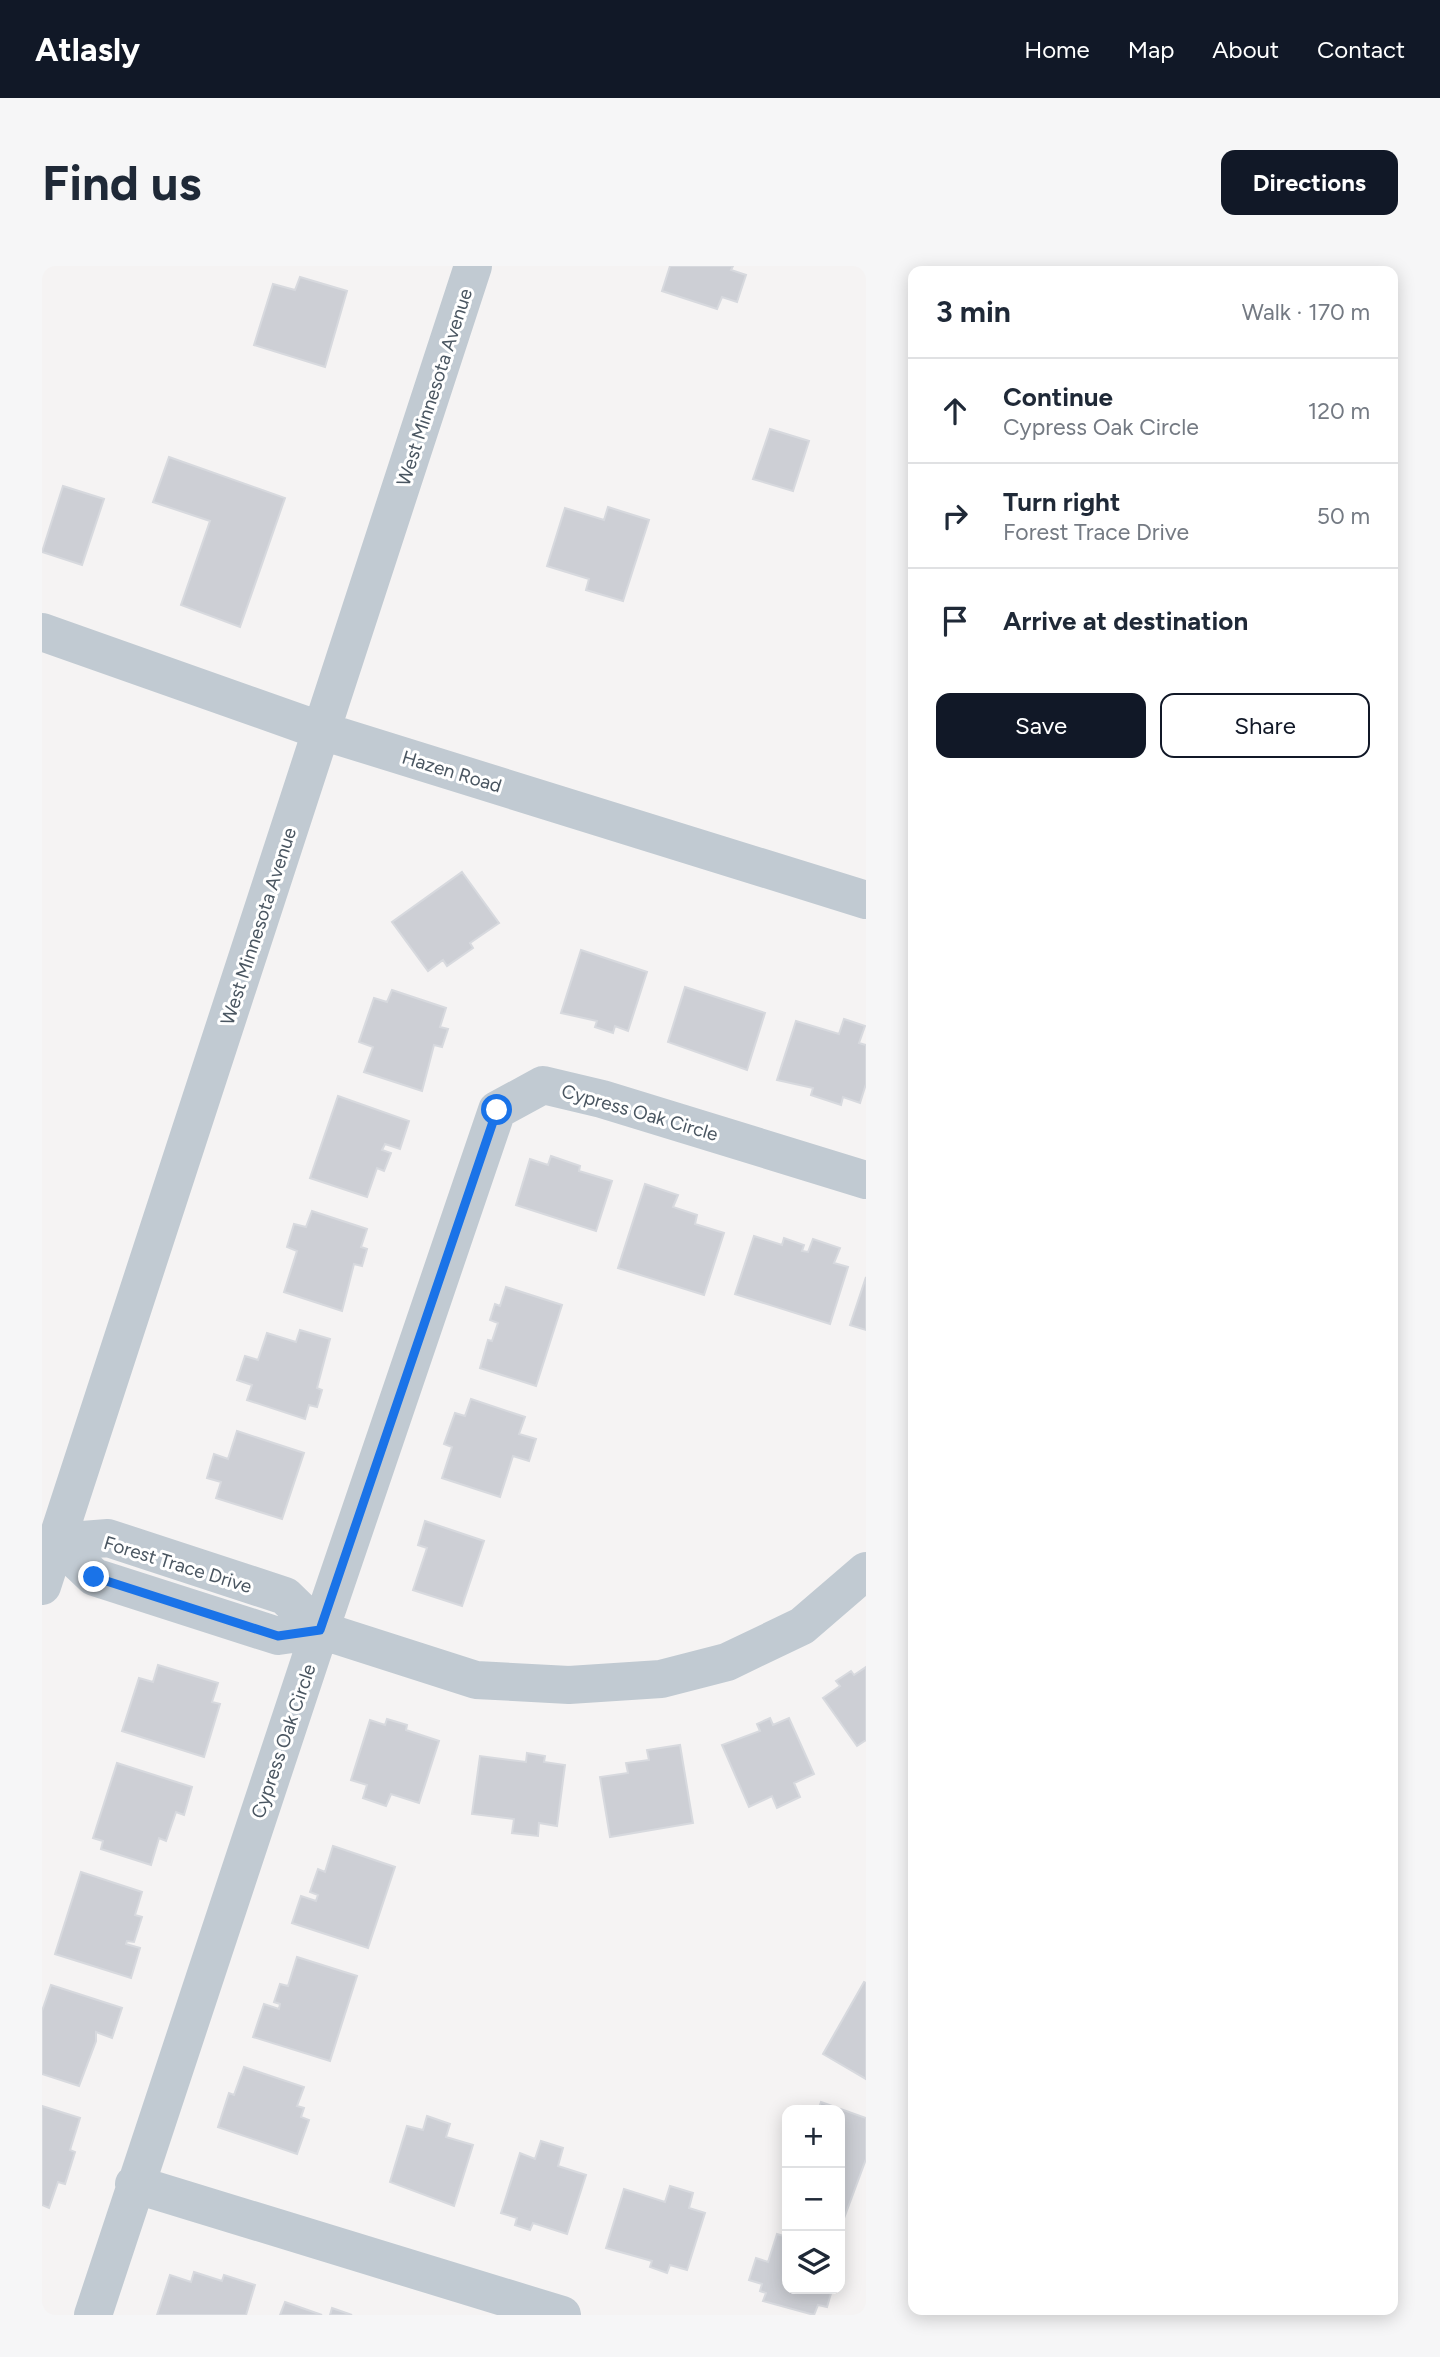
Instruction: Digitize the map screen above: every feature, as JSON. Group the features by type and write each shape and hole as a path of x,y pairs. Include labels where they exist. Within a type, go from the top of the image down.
{"street":[{"name":"West Minnesota Avenue","path":"42,1586 473,266"},
{"name":"Hazen Road","path":"42,632 322,731 866,900"},
{"name":"Cypress Oak Circle","path":"93,2315 134,2183 497,1110 543,1085 602,1099 866,1180"},
{"name":"Forest Trace Drive","path":"57,1542 108,1538 285,1596 320,1630 476,1680 569,1685 660,1679 727,1662 802,1626 866,1571"},
{"path":"134,2183 562,2315"}],"building":[{"path":"670,266 733,266 731,270 746,275 737,302 722,297 717,309 662,291"},
{"path":"300,277 347,291 325,367 254,345 273,284 295,290"},
{"path":"770,429 809,441 793,491 753,479"},
{"path":"169,457 285,498 240,627 181,605 210,521 153,502"},
{"path":"63,486 104,499 82,565 42,552"},
{"path":"608,507 649,520 623,601 586,590 589,579 547,566 565,508 604,520"},
{"path":"462,872 499,923 470,943 473,948 447,966 443,960 428,971 392,922"},
{"path":"581,950 647,972 628,1031 615,1026 613,1033 595,1027 597,1021 561,1013"},
{"path":"685,987 765,1013 747,1070 668,1042"},
{"path":"392,990 446,1008 440,1027 448,1029 442,1047 434,1045 422,1091 364,1072 373,1047 359,1042 374,998 387,1002"},
{"path":"844,1019 865,1026 859,1043 866,1045 866,1084 860,1103 843,1097 841,1105 811,1095 813,1088 777,1080 796,1021 839,1034"},
{"path":"338,1096 409,1121 400,1149 385,1144 382,1150 391,1153 384,1171 377,1168 367,1197 310,1178"},
{"path":"551,1156 580,1166 579,1171 612,1181 596,1231 516,1205 530,1159 548,1165"},
{"path":"645,1184 678,1195 673,1207 697,1215 695,1224 724,1233 704,1295 618,1268"},
{"path":"312,1211 367,1229 361,1247 367,1249 362,1266 354,1264 342,1311 284,1292 297,1251 287,1247 294,1224 306,1227"},
{"path":"754,1236 782,1245 784,1238 804,1245 802,1251 808,1252 813,1239 840,1248 834,1263 848,1267 830,1324 735,1294"},
{"path":"866,1277 866,1330 850,1325"},
{"path":"506,1287 562,1305 536,1386 480,1368 488,1340 492,1341 498,1323 490,1320 495,1304 500,1306"},
{"path":"300,1330 330,1339 317,1388 322,1390 317,1407 309,1405 305,1419 247,1400 252,1385 237,1380 245,1356 258,1360 267,1333 296,1342"},
{"path":"471,1399 525,1417 519,1434 536,1439 529,1461 513,1456 500,1497 442,1478 452,1447 444,1444 455,1413 465,1416"},
{"path":"237,1431 304,1453 282,1519 216,1498 221,1482 207,1478 214,1454 228,1459"},
{"path":"425,1521 484,1541 462,1606 413,1590 427,1548 418,1545"},
{"path":"158,1665 218,1683 212,1702 220,1704 204,1757 122,1731 139,1678 153,1682"},
{"path":"866,1667 866,1740 857,1746 823,1698 840,1686 836,1681 851,1671 854,1675"},
{"path":"770,1718 773,1725 789,1718 814,1774 794,1783 800,1797 777,1808 772,1796 749,1807 722,1745 760,1731 757,1724"},
{"path":"387,1719 407,1725 406,1730 439,1741 419,1803 391,1794 386,1806 363,1798 367,1785 351,1780 370,1720 385,1725"},
{"path":"680,1745 693,1823 610,1837 600,1777 628,1773 626,1763 649,1760 647,1750"},
{"path":"527,1753 545,1756 544,1762 565,1765 557,1826 539,1823 538,1836 512,1833 514,1819 472,1814 480,1756 526,1762"},
{"path":"117,1763 192,1787 184,1815 176,1812 166,1841 159,1838 151,1865 101,1849 103,1841 93,1838"},
{"path":"333,1846 395,1867 368,1948 292,1923 301,1896 316,1901 318,1895 310,1892 318,1869 325,1872"},
{"path":"81,1872 142,1892 135,1915 142,1917 134,1942 127,1941 126,1944 140,1948 131,1978 55,1954"},
{"path":"297,1957 357,1976 330,2061 253,2037 264,2004 279,2009 280,2004 274,2002 280,1984 288,1986"},
{"path":"864,1982 866,1983 866,2079 823,2054"},
{"path":"51,1985 122,2008 112,2038 96,2032 96,2041 79,2086 42,2074 42,2011"},
{"path":"244,2067 304,2087 297,2106 304,2108 301,2117 309,2120 297,2154 218,2127 229,2093 234,2095"},
{"path":"42,2106 80,2118 70,2150 75,2152 65,2184 58,2182 49,2208 42,2205"},
{"path":"845,2111 866,2118 866,2159 845,2216"},
{"path":"427,2116 450,2124 446,2137 473,2145 454,2206 390,2182 407,2126 423,2130"},
{"path":"541,2141 563,2148 558,2166 586,2175 567,2234 533,2223 530,2230 515,2225 517,2218 501,2213 520,2153 535,2159"},
{"path":"670,2186 693,2193 689,2208 705,2213 687,2270 670,2265 667,2273 650,2267 652,2261 606,2248 624,2189 665,2202"},
{"path":"777,2234 782,2236 782,2294 831,2294 827,2307 818,2305 814,2315 763,2301 766,2293 760,2291 762,2284 749,2280 756,2258 768,2262"},
{"path":"194,2272 222,2281 224,2275 255,2285 246,2315 157,2315 170,2275 191,2282"},
{"path":"285,2302 322,2315 280,2315"},
{"path":"332,2308 352,2315 330,2315"}],"route":[{"path":"94,1577 278,1636 320,1630 497,1110"}]}
